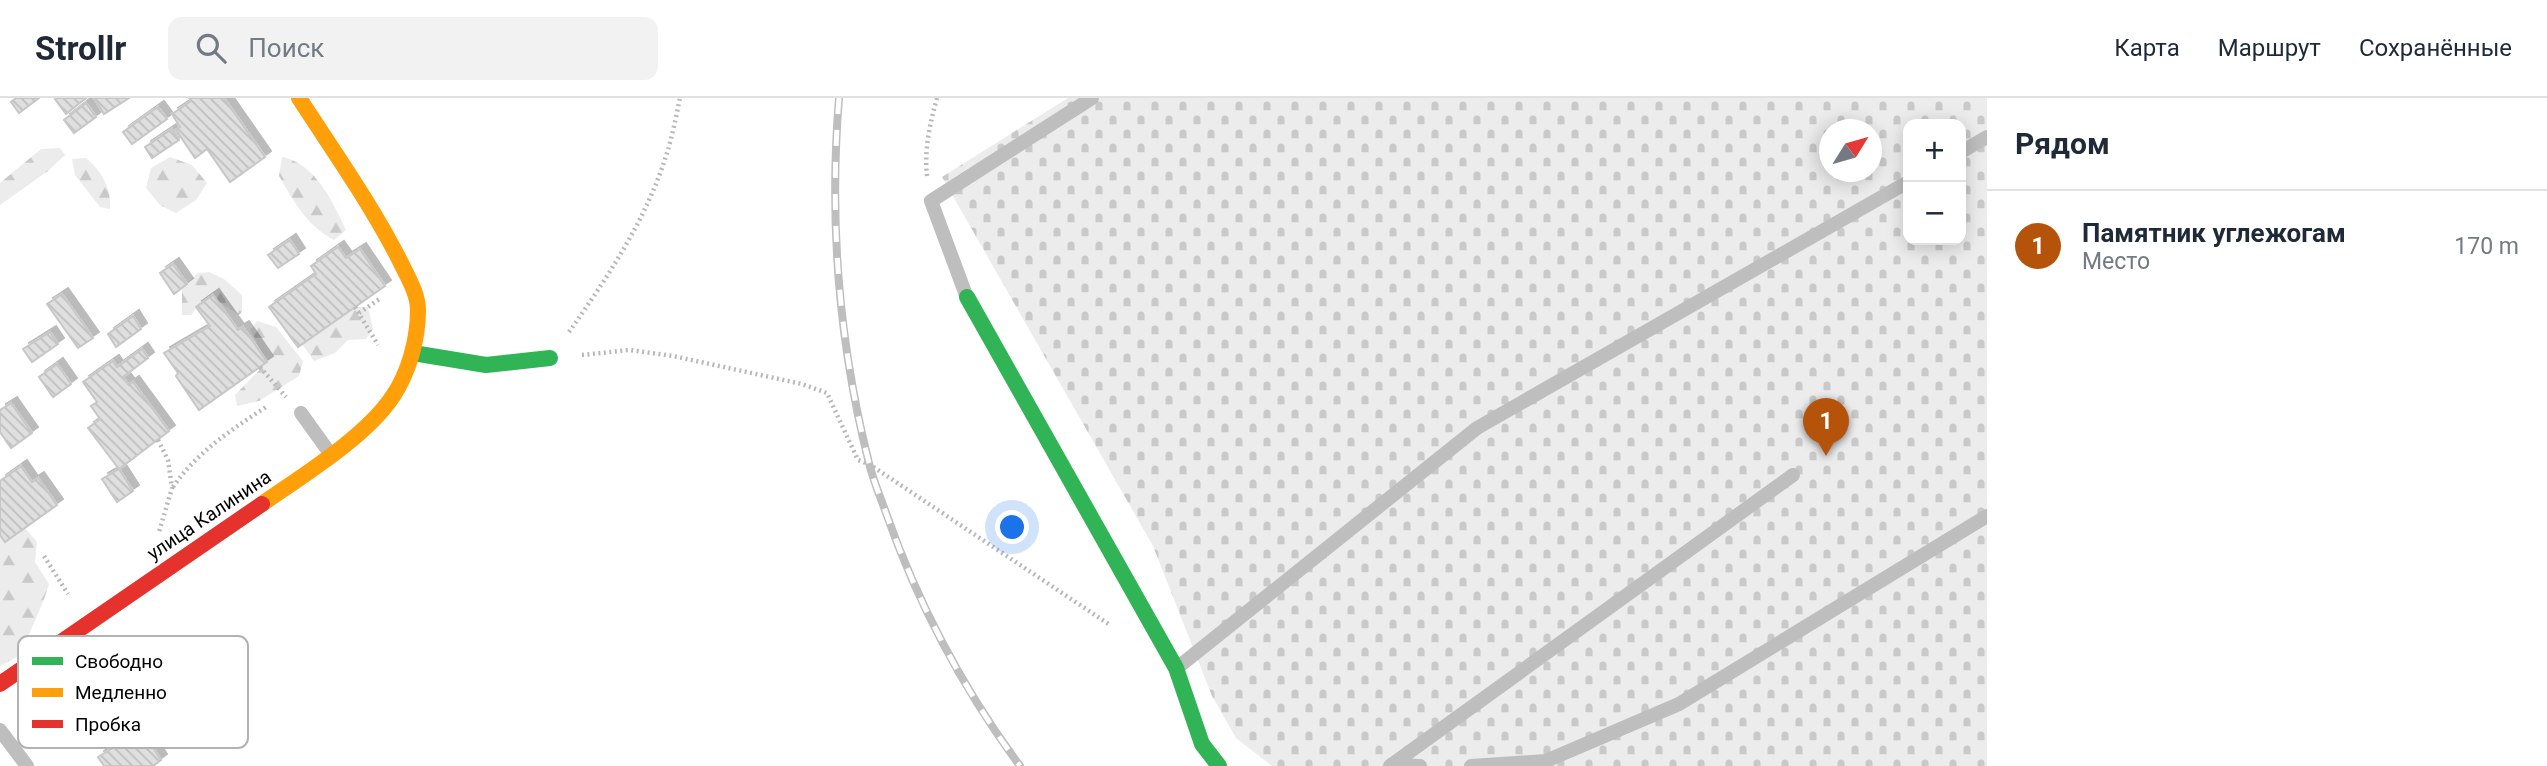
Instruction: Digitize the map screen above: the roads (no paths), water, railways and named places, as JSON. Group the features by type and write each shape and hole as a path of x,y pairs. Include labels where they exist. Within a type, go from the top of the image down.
{"street":[{"name":"улица Калинина","path":"69,636 307,473 365,427 393,396 413,353 418,309 412,285 383,228 299,98"},
{"path":"967,297 1176,668 1202,744 1219,766"},
{"path":"413,353 486,365 550,358"},
{"name":"улица Калинина","path":"0,684 18,672"}],"lane":[{"path":"967,297 931,201 1092,98"},
{"path":"1966,149 1987,137"},
{"path":"1176,668 1477,428 1903,185"},
{"path":"301,413 330,454"},
{"path":"1390,766 1793,475"},
{"path":"1471,766 1546,761 1679,704 1987,516"},
{"path":"0,730 27,766"},
{"path":"1390,766 1420,766"}],"railway":[{"path":"839,98 835,190 839,282 850,373 871,469 899,547 927,613 961,676 1020,766"}],"place":[{"name":"Памятник углежогам","path":"1826,456"}]}
